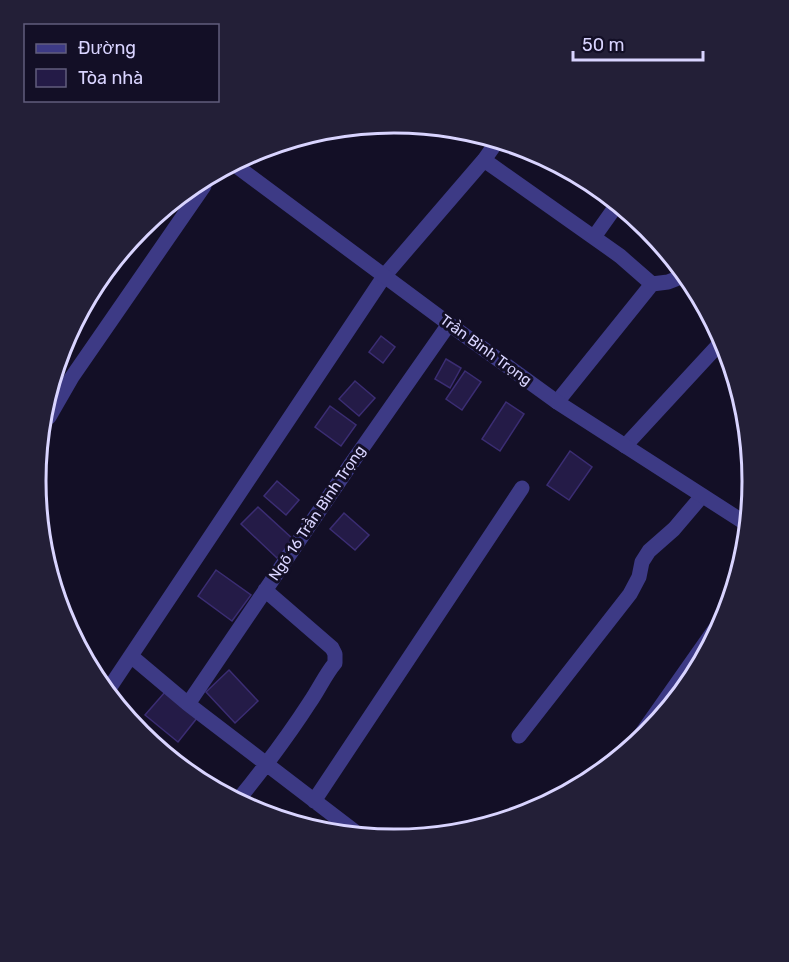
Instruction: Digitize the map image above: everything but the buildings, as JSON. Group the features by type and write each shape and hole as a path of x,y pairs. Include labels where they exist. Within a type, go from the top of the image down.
{"street":[{"path":"111,683 131,656 386,275 493,147"},
{"path":"484,160 620,256 652,284"},
{"name":"Trần Bình Trọng","path":"241,169 386,275 448,324 557,402 741,520"},
{"path":"54,408 72,377 199,194"},
{"path":"594,237 613,210"},
{"path":"557,402 652,284 677,278"},
{"name":"Ngõ 16 Trần Bình Trọng","path":"188,704 448,324"},
{"path":"625,446 716,348"},
{"path":"314,801 522,488"},
{"path":"519,736 630,594 639,577 642,562 649,551 674,529 702,496"},
{"path":"243,794 267,765 335,663 332,648 265,590"},
{"path":"131,656 188,704 347,826"},
{"path":"667,698 689,666"}]}
